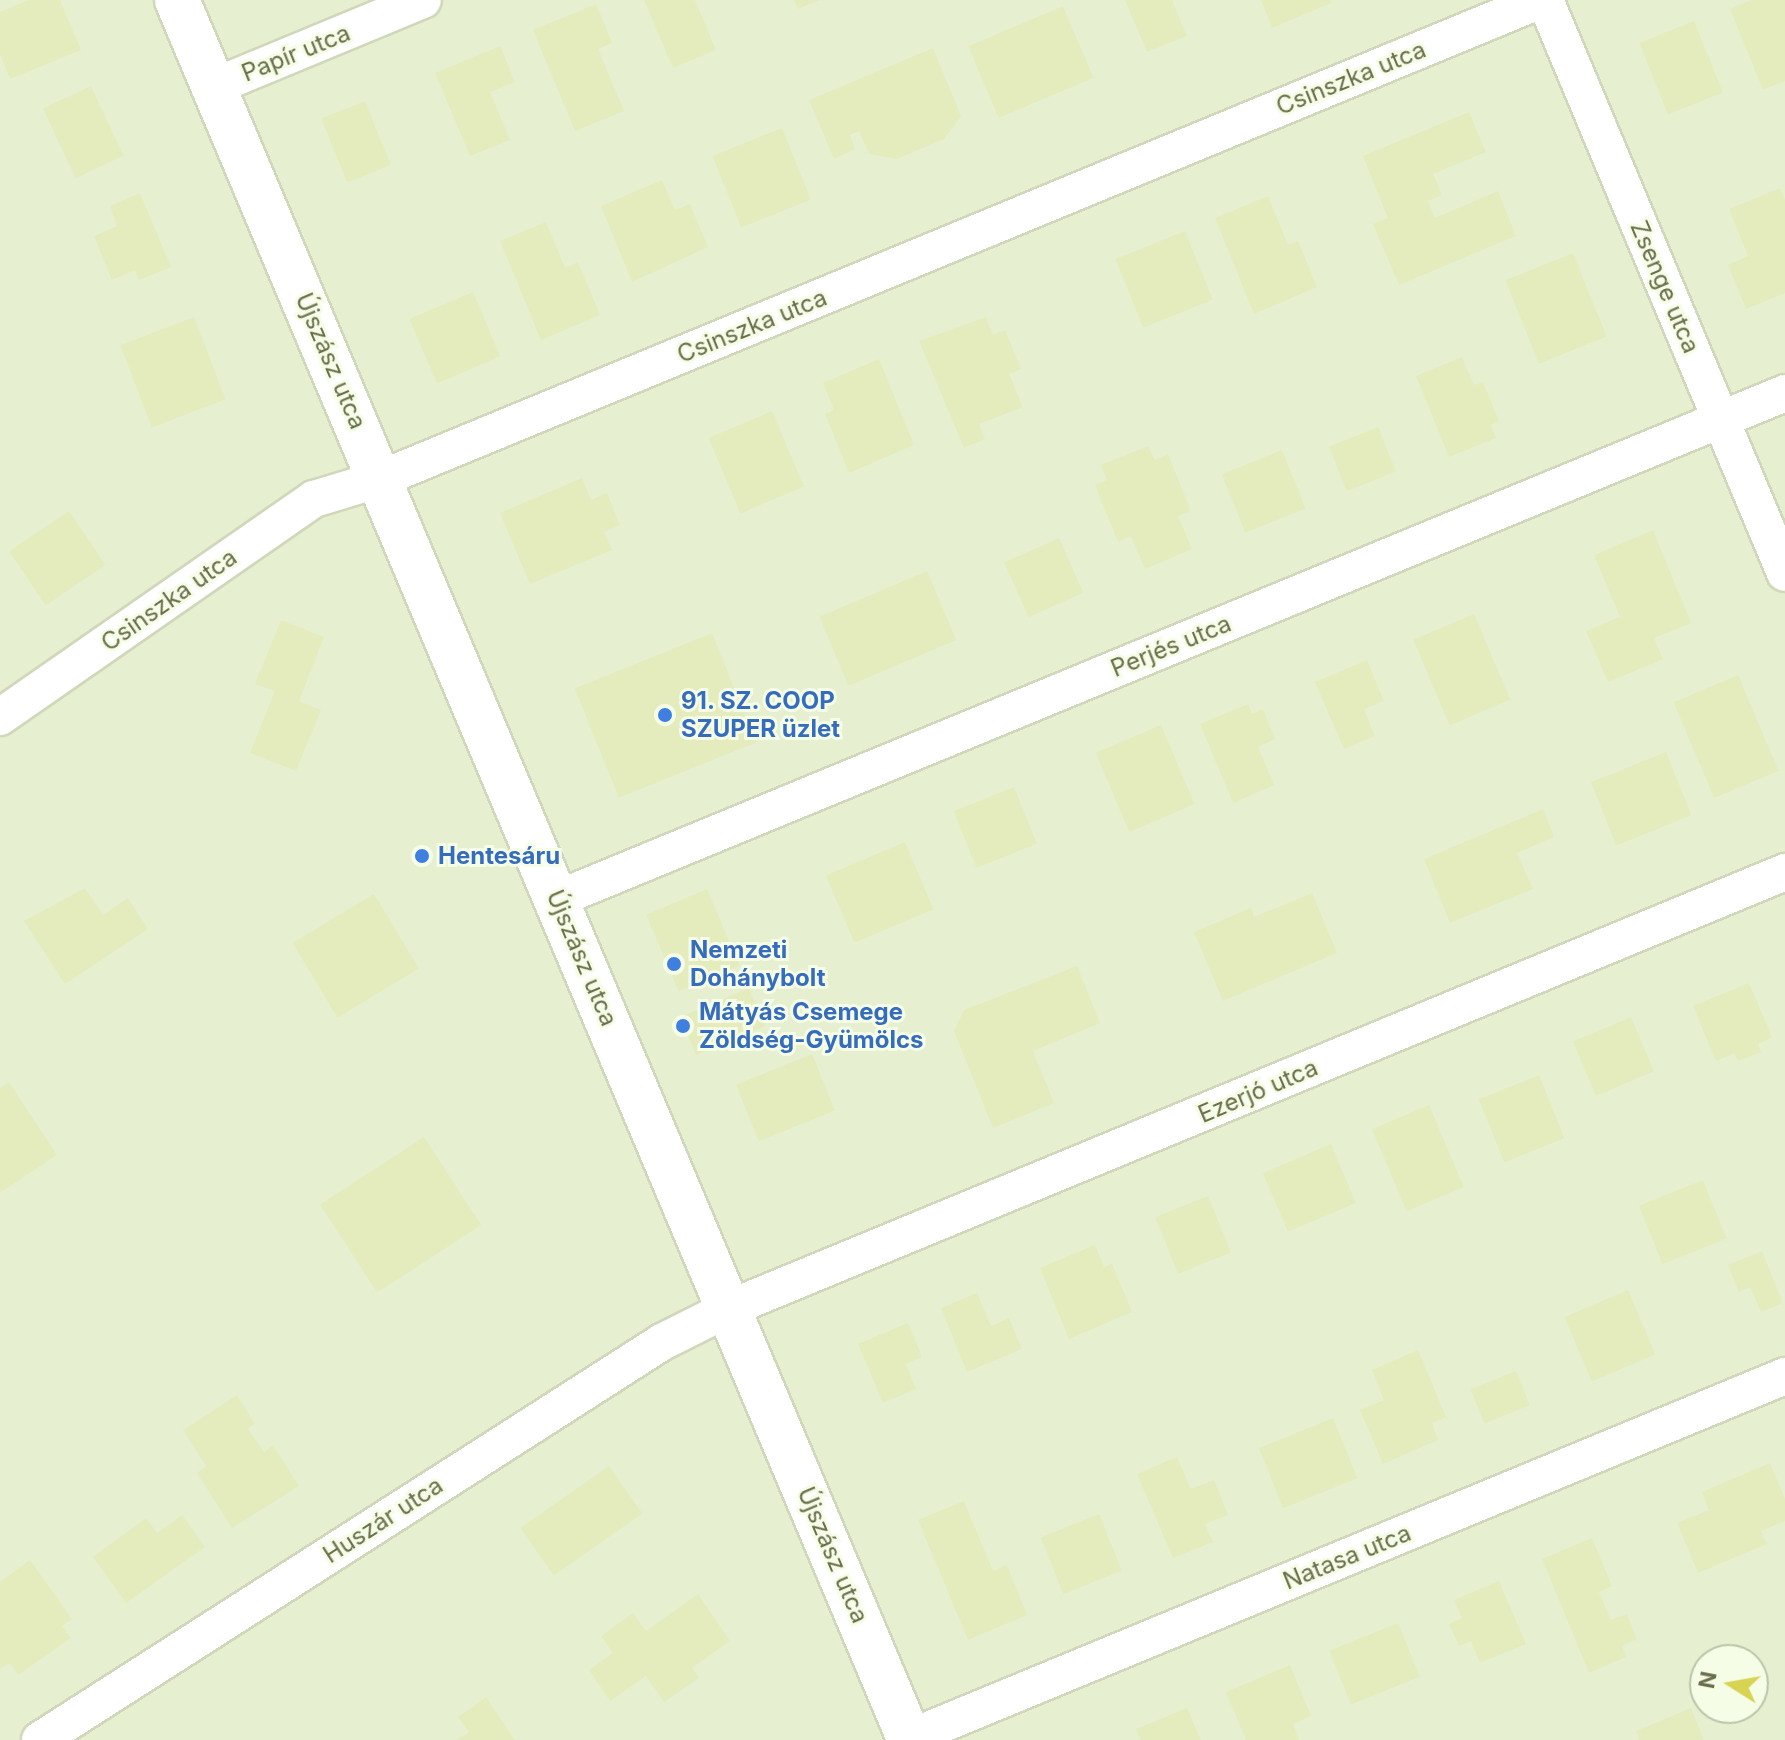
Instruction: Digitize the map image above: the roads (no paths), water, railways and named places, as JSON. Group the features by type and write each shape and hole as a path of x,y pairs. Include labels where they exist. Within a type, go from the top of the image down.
{"street":[{"name":"Újszász utca","path":"177,0 910,1739"},
{"name":"Papír utca","path":"213,87 423,0"},
{"name":"Zsenge utca","path":"1543,0 1785,573"},
{"name":"Csinszka utca","path":"0,717 314,499 380,479 1543,0"},
{"name":"Perjés utca","path":"557,899 1785,393"},
{"name":"Ezerjó utca","path":"730,1308 1785,872"},
{"name":"Huszár utca","path":"40,1740 662,1342 730,1308"},
{"name":"Natasa utca","path":"910,1739 1785,1376"}],"place":[{"name":"91. SZ. COOP SZUPER üzlet","path":"665,715"},
{"name":"Hentesáru","path":"422,856"},
{"name":"Nemzeti Dohánybolt","path":"674,964"},
{"name":"Mátyás Csemege Zöldség-Gyümölcs","path":"683,1026"}]}
